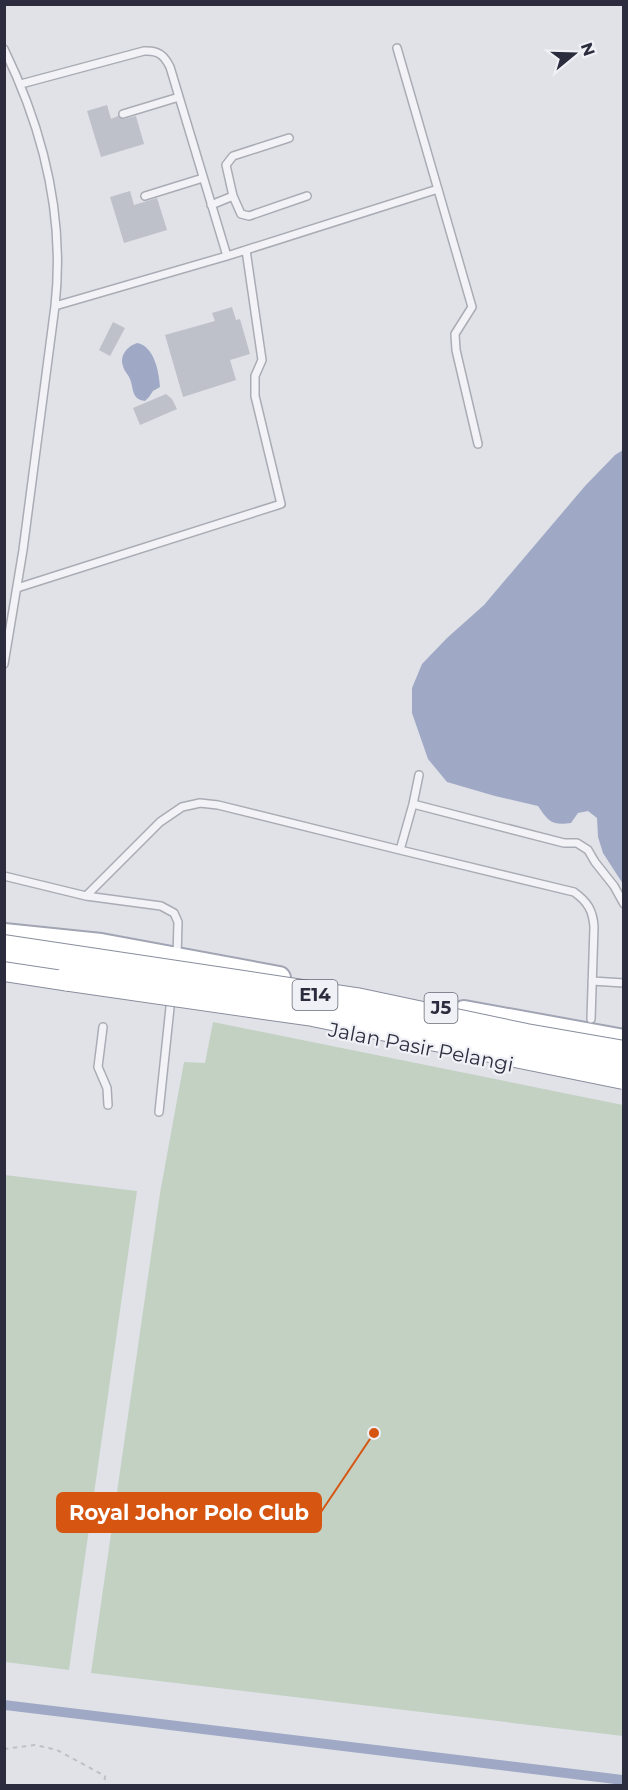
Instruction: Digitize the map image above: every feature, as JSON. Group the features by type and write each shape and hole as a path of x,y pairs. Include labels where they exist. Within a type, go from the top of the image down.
{"highway":[{"name":"E14","path":"4,948 356,1001 526,1037 624,1054"},
{"name":"E14","path":"4,968 313,1013 624,1076"}],"main road":[{"name":"Jalan Pasir Pelangi","path":"4,935 101,945 624,1041"},
{"name":"Jalan Pasir Pelangi","path":"4,976 170,1001 361,1034 520,1067 624,1085"}],"lane":[{"path":"397,48 472,307 455,334 456,350 478,444"},
{"path":"4,49 21,84 40,141 52,191 58,248 55,306 17,588 4,664"},
{"path":"21,84 144,51 160,53 166,60 179,97 227,256"},
{"path":"123,114 179,97"},
{"path":"289,138 233,156 226,165 233,196 241,214 249,216 307,196"},
{"path":"145,196 203,178"},
{"path":"55,306 227,256 438,189"},
{"path":"212,206 233,196"},
{"path":"17,588 281,504 255,396 255,376 262,360 246,250"},
{"path":"400,850 419,775"},
{"path":"86,896 160,822 182,807 200,803 218,805 574,892 584,899 593,915 591,1019"},
{"path":"413,804 564,843 577,843 588,850 624,904"},
{"path":"4,876 86,896 161,906 174,913 178,922 177,958 170,1001 159,1112"},
{"path":"592,981 624,983"},
{"path":"103,1027 98,1067 106,1088 108,1105"}],"path":[{"path":"4,1749 35,1745 57,1750 105,1776 104,1785"}],"green space":[{"path":"213,1022 623,1105 623,1736 91,1673 160,1193 184,1062 205,1063"},
{"path":"5,1175 137,1191 69,1670 5,1662"}],"water":[{"path":"137,343 143,345 151,354 157,367 160,387 153,391 145,401 135,396 122,362 125,352"},
{"path":"623,450 623,884 603,853 598,837 597,818 588,811 578,813 571,823 559,824 548,819 538,806 447,782 428,759 412,713 412,688 422,664 484,605 585,486 615,455"},
{"path":"4,1700 623,1775 623,1785 5,1710"}],"building":[{"path":"107,105 111,119 118,116 124,119 136,116 144,144 101,157 87,111"},
{"path":"130,191 134,205 157,198 167,230 124,243 110,197"},
{"path":"232,307 236,320 240,319 250,354 230,360 236,380 183,397 165,335 215,321 212,313"},
{"path":"113,322 125,328 110,356 99,350"},
{"path":"166,394 172,399 177,409 140,425 133,408"}],"place":[{"name":"Royal Johor Polo Club","path":"374,1433"}]}
